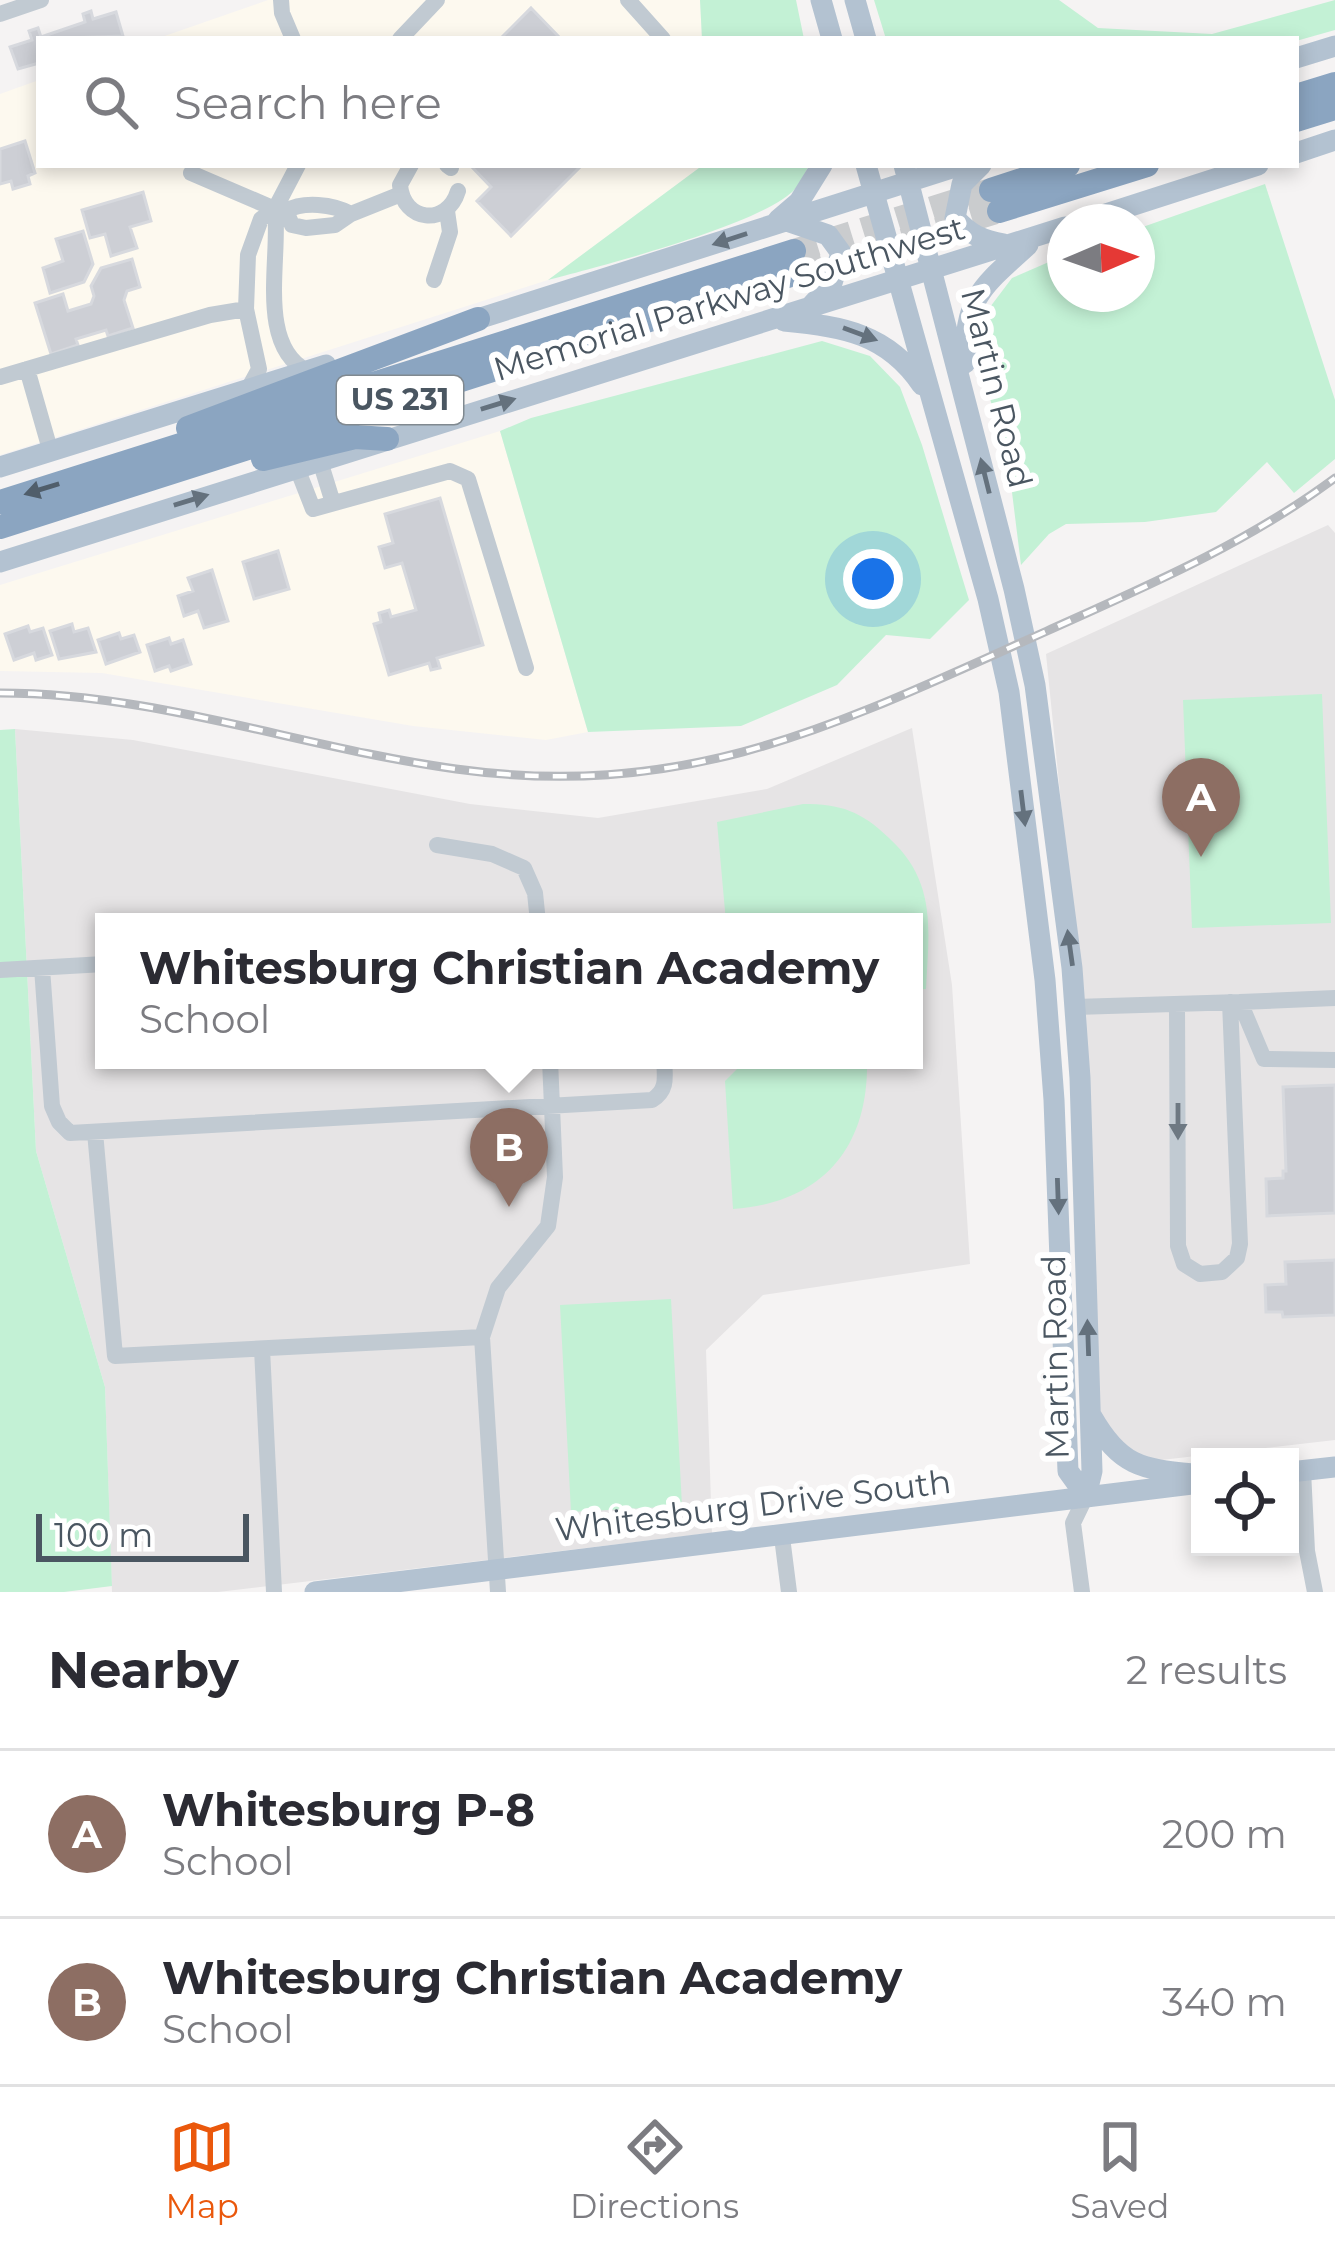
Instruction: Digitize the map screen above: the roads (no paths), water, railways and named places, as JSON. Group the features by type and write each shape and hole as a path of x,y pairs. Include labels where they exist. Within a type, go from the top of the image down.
{"highway":[{"path":"1299,95 1335,84"},
{"path":"1299,119 1335,108"},
{"name":"Memorial Parkway Southwest","path":"1062,168 995,201 1134,168"},
{"name":"Memorial Parkway Southwest","path":"0,527 99,484 797,262"},
{"path":"387,439 355,437 214,471 143,494 99,484 130,450 478,319"},
{"name":"Memorial Parkway Southwest","path":"0,502 99,484"}],"main road":[{"path":"821,0 831,36"},
{"path":"855,0 865,36"},
{"path":"1299,57 1335,46"},
{"path":"1299,152 1335,140"},
{"path":"810,308 832,283 841,253 828,235 780,223 820,168"},
{"name":"Martin Road","path":"867,168 988,598 1009,692 1051,1060 1068,1471 1086,1496"},
{"name":"Memorial Parkway Southwest","path":"0,467 780,223 874,191 907,173 941,168"},
{"path":"978,168 962,184 955,218 983,240 1011,245"},
{"path":"1138,204 1249,168"},
{"name":"Martin Road","path":"907,173 1015,589 1035,686 1075,1007 1092,1471 1086,1496"},
{"name":"Memorial Parkway Southwest","path":"0,562 1047,233"},
{"path":"964,394 965,339 974,299 991,276 1038,236"},
{"path":"765,320 851,329 886,344 913,370 930,397"},
{"path":"1090,1415 1117,1454 1148,1470 1191,1477"},
{"path":"1299,1472 1335,1467"},
{"name":"Whitesburg Drive South","path":"315,1592 496,1581 1191,1480"}],"street":[{"path":"0,14 41,0"},
{"path":"281,0 292,36"},
{"path":"403,36 436,0"},
{"path":"628,0 660,36"},
{"path":"297,168 281,210 275,304 281,345 291,363 307,371"},
{"path":"408,168 402,175 400,194 419,215 447,211 458,191"},
{"path":"191,173 281,210 292,225 307,228 344,222 351,214 400,194"},
{"path":"247,391 259,368 246,309 248,255 260,219 281,210"},
{"path":"434,280 450,232 447,211"},
{"path":"0,377 210,315 246,309"},
{"path":"27,369 50,453"},
{"path":"320,461 333,502"},
{"path":"297,468 314,508 450,471 468,479 526,668"},
{"path":"436,845 492,854 524,868 536,893 537,913"},
{"path":"0,970 95,965"},
{"path":"42,968 52,1106 58,1122 70,1133 652,1100 662,1094 664,1069"},
{"path":"1075,1007 1335,998"},
{"path":"1177,1004 1178,1246 1184,1264 1200,1274 1222,1272 1237,1258 1240,1244 1235,1002"},
{"path":"1235,1002 1264,1059 1335,1060"},
{"path":"496,1581 482,1337 498,1288 548,1226 555,1177 550,1069"},
{"path":"95,1132 116,1356 482,1337"},
{"path":"262,1349 274,1592"},
{"path":"1299,1494 1315,1592"},
{"path":"1082,1592 1073,1522 1086,1496"},
{"path":"782,1537 789,1592"}],"tunnel":[{"path":"794,251 991,190"},
{"path":"800,272 999,211"}],"railway":[{"path":"0,693 116,702 456,769 540,776 618,774 692,764 831,724 972,665 1195,562 1267,523 1335,478"}],"place":[{"name":"Whitesburg P-8","path":"1201,857"},
{"name":"Whitesburg Christian Academy","path":"509,1207"}]}
